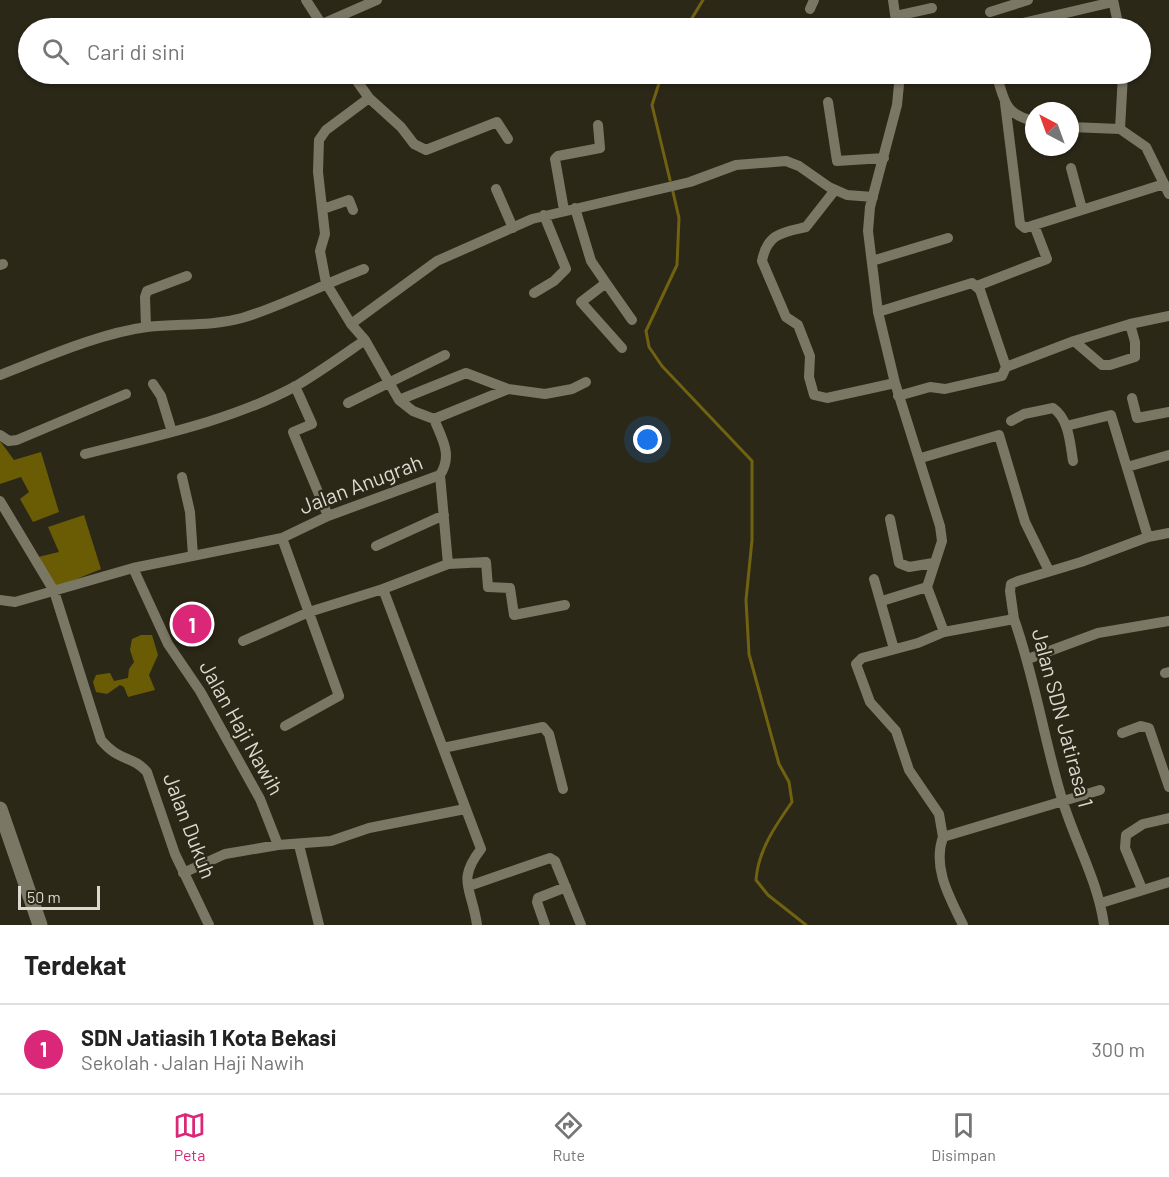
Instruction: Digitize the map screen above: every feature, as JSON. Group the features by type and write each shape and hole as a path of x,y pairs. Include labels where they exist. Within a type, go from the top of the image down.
{"main road":[{"path":"0,809 40,925"}],"street":[{"path":"306,0 318,18"},
{"path":"340,18 377,0"},
{"path":"893,0 896,16 932,8"},
{"path":"990,12 1028,0"},
{"path":"1043,18 1113,1 1117,18"},
{"path":"359,84 369,98 402,127 414,144 426,150 497,122 508,139"},
{"path":"899,84 897,105 873,197 867,231 878,312 898,396 921,458 940,526 942,541 927,587 944,632"},
{"path":"999,84 1005,103 1020,224 1025,228 1082,210 1167,189 1146,147 1120,129 1079,127"},
{"path":"1120,129 1122,84"},
{"path":"369,98 326,130 319,140 318,172 325,234 320,251 326,283 351,324 365,340 399,400 413,411 434,419 508,389"},
{"path":"828,102 837,161 884,158"},
{"path":"1005,103 1018,117 1025,119"},
{"path":"598,125 600,148 558,156 555,159 569,209 578,222 591,261 632,320"},
{"path":"351,324 437,261 544,215 656,191 690,182 736,165 786,161 799,166 835,190 847,195 873,197"},
{"path":"1071,168 1082,210"},
{"path":"496,189 513,228"},
{"path":"835,190 806,227 788,229 777,236 767,248 762,261 786,317 798,326 810,356 809,377 814,395 827,398 895,383"},
{"path":"323,209 349,200 353,210"},
{"path":"534,293 554,281 566,269 544,215"},
{"path":"977,286 1047,259 1034,225"},
{"path":"872,261 948,238"},
{"path":"0,375 52,354 146,327 184,327 244,317 364,268"},
{"path":"146,327 145,297 147,291 187,276"},
{"path":"581,302 606,283"},
{"path":"878,312 972,283 977,286 1006,367 1002,376 975,384 945,389 930,387 898,396"},
{"path":"572,292 622,348"},
{"path":"1006,367 1074,341 1130,324 1169,316"},
{"path":"1074,341 1102,365 1110,365 1136,357 1130,324"},
{"path":"85,454 172,432 226,415 295,386 365,340"},
{"path":"348,403 445,355"},
{"path":"399,400 466,373 508,389 545,394 572,388 586,382"},
{"path":"153,384 161,396 172,432"},
{"path":"295,386 312,424 293,432 328,516"},
{"path":"0,435 9,441 17,440 126,394"},
{"path":"1132,398 1137,418"},
{"path":"1011,421 1024,414 1053,408 1059,412 1066,426 1073,461"},
{"path":"1124,421 1169,411"},
{"path":"1066,426 1111,415 1148,537"},
{"name":"Jalan Anugrah","path":"0,600 15,602 133,568 282,538 328,516 440,475 446,465 448,451 434,419"},
{"path":"921,458 999,435 1025,522 1050,571"},
{"path":"1127,467 1169,455"},
{"path":"440,475 448,564"},
{"path":"182,477 190,512 193,556"},
{"name":"Jalan Dukuh","path":"0,501 54,591 101,740 112,753 140,763 147,772 183,873 209,925"},
{"path":"376,546 444,515"},
{"path":"890,519 899,563 909,567 933,563"},
{"path":"1014,619 1011,584 1148,537 1169,533"},
{"path":"282,538 339,696 285,726"},
{"path":"243,641 309,612 382,589 448,564 486,562 488,587 510,588 514,615 565,605"},
{"name":"Jalan Haji Nawih","path":"133,568 168,644 200,691 260,799 278,845"},
{"path":"874,579 894,649"},
{"path":"882,601 927,587"},
{"path":"382,589 480,849 468,865 465,876 477,925"},
{"name":"Jalan SDN Jatirasa 1","path":"943,837 939,814 909,770 896,731 870,702 856,664 862,658 944,632 1014,619 1028,659 1063,802 1101,903 1104,925"},
{"path":"1028,659 1098,633 1169,621"},
{"path":"1122,733 1141,726 1149,728 1169,787"},
{"path":"443,748 543,727 549,734 563,789"},
{"path":"963,925 949,896 940,867 939,849 943,837 1100,790"},
{"path":"183,873 225,854 278,845 331,841 369,828 465,809"},
{"path":"1142,889 1125,848 1126,835 1143,824 1169,818"},
{"path":"300,845 319,925"},
{"path":"468,886 550,858 555,861 581,925"},
{"path":"1101,903 1169,882"},
{"path":"545,925 537,903 538,898 566,887"}],"shaded area":[{"path":"0,441 14,460 41,452 59,512 33,522 20,499 29,492 21,477 0,484"},
{"path":"84,515 101,569 55,588 38,557 59,552 48,527"},
{"path":"141,635 152,635 158,655 149,675 155,690 128,697 124,687 120,685 107,694 96,692 93,682 96,675 110,673 114,681 128,678 129,669 134,662 130,650 132,639"}],"waterway":[{"path":"692,18 703,0"},
{"path":"659,84 652,105 670,180"},
{"path":"673,192 679,218 677,265 646,331 649,347 662,366 752,461 752,540 746,600 749,654 779,764 789,782 792,802 764,849 756,880 768,895 806,925"}],"place":[{"name":"SDN Jatiasih 1 Kota Bekasi","path":"192,624"}]}
